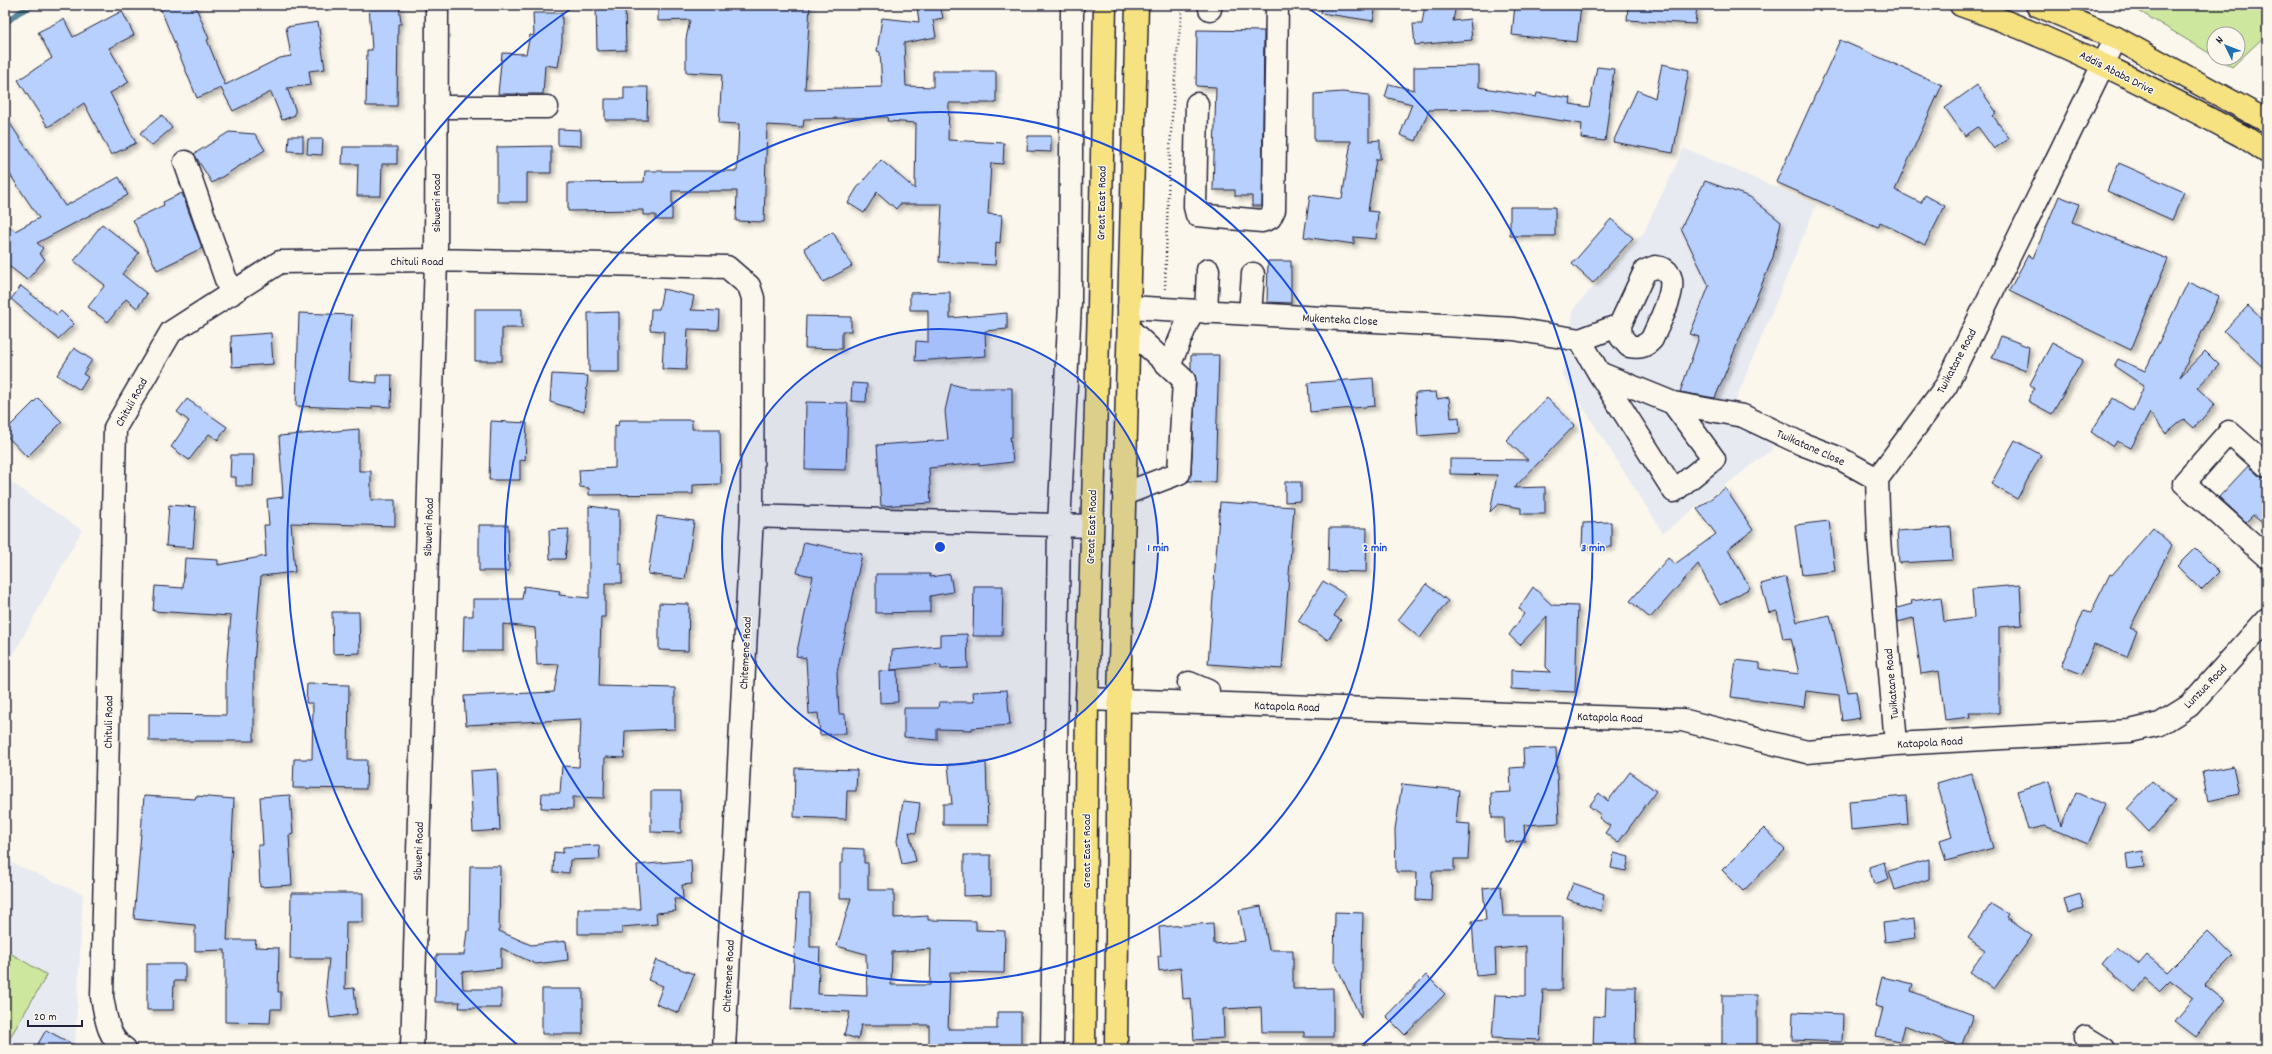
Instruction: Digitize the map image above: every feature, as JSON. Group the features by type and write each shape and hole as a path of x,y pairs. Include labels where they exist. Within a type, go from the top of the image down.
{"main road":[{"name":"Great East Road","path":"1084,1049 1087,699 1105,5"},
{"path":"1116,1049 1119,700 1137,5"},
{"name":"Addis Ababa Drive","path":"1962,5 2050,39 2103,63 2246,138 2267,152"},
{"path":"2037,5 2116,38 2267,122"}],"street":[{"name":"Sibweni Road","path":"412,1049 436,260 437,5"},
{"path":"1197,104 1195,207 1197,215 1205,217 1262,221 1270,218 1274,210 1277,5"},
{"path":"1052,1049 1059,526 1070,303 1072,9"},
{"name":"Twikatane Road","path":"1896,744 1879,539 1877,479 1946,386 2116,38"},
{"path":"436,107 547,107"},
{"path":"185,162 231,294"},
{"name":"Chituli Road","path":"125,1049 118,1044 109,1031 102,997 115,428 171,332 280,262 436,260 727,267"},
{"name":"Chitemene Road","path":"724,1049 752,516 753,298 748,286 727,267"},
{"path":"1169,366 1199,311 1208,270"},
{"path":"1250,314 1253,274"},
{"name":"Mukenteka Close","path":"1128,307 1514,329 1580,340"},
{"path":"1620,325 1580,340 1599,373 1674,491 1714,459 1672,403"},
{"path":"1124,494 1179,473 1184,380 1129,329"},
{"name":"Twikatane Close","path":"1599,373 1672,403 1744,416 1802,444 1841,459 1877,479"},
{"path":"2267,466 2229,432 2184,483 2267,557"},
{"path":"752,516 1091,526"},
{"name":"Lunzua Road","path":"2130,731 2160,724 2189,706 2267,619"},
{"path":"1189,683 1208,691 1206,703"},
{"name":"Katapola Road","path":"1087,699 1682,720 1807,752 1896,744 2130,731"}],"path":[{"path":"1164,309 1170,144 1176,56 1183,5"}],"shaded area":[{"path":"1684,148 1816,205 1730,414 1777,439 1773,449 1663,533 1562,374 1574,308 1644,232"},
{"path":"5,478 82,530 5,670"},
{"path":"5,860 83,894 75,1049 5,1049"}],"green space":[{"path":"2129,5 2267,5 2267,34 2246,54 2246,26 2206,26 2206,51"},
{"path":"5,950 47,975 5,1046"}],"building":[{"path":"159,5 195,5 225,85 280,58 291,56 286,27 318,22 325,69 309,71 311,85 287,88 295,109 295,115 282,120 271,92 233,111 221,88 197,98"},
{"path":"369,5 399,5 401,24 398,24 397,106 366,106 367,50 372,50"},
{"path":"596,5 625,5 626,50 597,51"},
{"path":"658,5 810,5 805,89 882,87 880,52 877,51 882,18 919,22 917,7 940,5 943,18 933,20 936,37 904,43 906,86 933,87 933,71 996,71 996,103 949,103 948,140 1004,143 1003,164 991,163 988,214 1002,215 1000,243 996,242 995,265 939,262 942,204 900,204 896,209 877,192 864,213 848,203 857,188 881,160 915,189 916,123 887,121 888,117 804,119 803,127 767,125 764,222 736,221 737,191 672,191 672,220 656,220 656,215 643,215 643,210 568,211 568,183 644,182 645,171 737,171 739,124 719,123 722,74 686,72 686,39 690,20 658,21"},
{"path":"1322,5 1376,5 1373,21 1321,13"},
{"path":"1425,5 1456,5 1453,21 1470,19 1472,40 1415,45 1413,24 1422,24"},
{"path":"1515,5 1581,5 1577,42 1512,35"},
{"path":"1628,5 1697,7 1695,24 1627,20"},
{"path":"122,11 134,35 109,48 129,82 110,93 136,143 111,155 84,103 48,127 18,80 52,58 38,32 64,19 73,37"},
{"path":"533,13 562,13 562,41 558,67 545,65 543,94 498,94 502,53 526,54 530,35 534,36"},
{"path":"1197,30 1264,31 1262,206 1252,206 1252,196 1235,196 1235,190 1213,190 1216,87 1196,86"},
{"path":"1840,40 1942,85 1895,190 1921,203 1925,195 1945,206 1925,245 1880,222 1878,227 1776,182"},
{"path":"1662,64 1689,70 1673,153 1613,142 1637,90 1655,98"},
{"path":"1479,66 1479,87 1536,97 1537,93 1571,98 1570,104 1589,107 1597,67 1614,69 1605,141 1581,138 1582,124 1489,109 1429,110 1416,141 1400,135 1412,104 1385,97 1389,84 1414,90 1414,67"},
{"path":"1977,85 1997,113 1993,116 2009,138 1994,149 1978,127 1965,136 1945,108"},
{"path":"624,87 648,87 647,120 605,120 605,99 624,99"},
{"path":"1343,92 1369,95 1369,141 1380,140 1380,159 1376,159 1368,211 1378,212 1376,239 1354,237 1354,244 1304,237 1310,195 1342,199 1351,141 1314,141 1314,94"},
{"path":"162,115 172,128 151,146 140,133"},
{"path":"5,116 65,206 119,177 128,195 37,243 43,248 39,254 45,259 27,280 5,263 5,223 15,231 39,218 5,167"},
{"path":"558,129 581,130 581,146 558,145"},
{"path":"229,132 255,134 265,150 212,183 194,154"},
{"path":"289,136 303,136 303,152 288,151"},
{"path":"1028,136 1051,136 1051,152 1027,151"},
{"path":"308,139 323,139 322,155 307,154"},
{"path":"551,146 551,173 527,173 527,202 497,202 497,147"},
{"path":"343,147 397,147 397,164 382,164 381,196 357,196 358,164 342,164"},
{"path":"2119,163 2184,192 2172,220 2107,191"},
{"path":"1705,181 1750,197 1781,222 1773,257 1715,398 1680,392 1699,337 1690,334 1709,286 1681,228"},
{"path":"182,193 202,248 157,270 133,220 164,205 163,202"},
{"path":"2059,196 2079,204 2072,222 2168,259 2131,350 2009,291 2028,255 2033,258"},
{"path":"1510,207 1555,207 1555,236 1510,236"},
{"path":"1611,219 1633,238 1593,283 1572,264"},
{"path":"102,224 139,253 122,274 147,294 137,308 126,299 108,322 88,307 105,285 74,261"},
{"path":"833,232 852,266 823,282 804,248"},
{"path":"1268,261 1291,261 1291,303 1267,302"},
{"path":"2188,282 2219,297 2180,377 2205,351 2219,365 2197,388 2215,404 2194,428 2184,419 2166,434 2150,413 2131,448 2117,441 2113,447 2091,432 2113,398 2133,411 2144,386 2114,366 2118,359 2145,371"},
{"path":"21,286 57,315 61,311 74,324 58,339 11,299"},
{"path":"663,289 694,296 691,310 719,311 718,330 688,329 686,370 662,369 664,331 650,330 651,309 659,309"},
{"path":"950,292 950,318 1007,313 1007,329 985,331 986,356 915,361 916,341 928,342 928,310 910,310 910,293"},
{"path":"2248,306 2267,324 2267,371 2224,331"},
{"path":"475,309 522,309 522,328 502,328 502,361 475,361"},
{"path":"619,312 619,372 589,372 588,313"},
{"path":"299,313 352,315 349,380 377,383 377,375 392,375 391,407 372,406 372,409 296,406"},
{"path":"806,316 851,317 851,331 842,331 842,349 805,348"},
{"path":"271,333 273,364 232,367 231,336"},
{"path":"2001,336 2029,347 2026,371 1992,358"},
{"path":"2052,343 2083,360 2052,414 2028,401 2034,389 2030,384"},
{"path":"74,348 92,360 83,374 88,377 80,390 57,375"},
{"path":"1191,355 1219,355 1215,482 1188,481 1191,474 1196,381 1195,375 1191,369"},
{"path":"552,374 588,376 584,412 550,402"},
{"path":"1373,378 1375,406 1310,412 1308,383"},
{"path":"852,383 867,384 866,402 851,401"},
{"path":"951,384 966,388 1012,388 1012,437 1010,437 1013,462 979,466 979,463 929,468 931,503 881,506 877,445 948,440 945,411"},
{"path":"1436,392 1437,399 1449,397 1451,418 1459,417 1460,433 1418,436 1415,393"},
{"path":"38,398 62,422 27,457 5,434 5,431"},
{"path":"1547,398 1575,425 1514,488 1545,487 1545,514 1521,514 1521,508 1498,504 1490,512 1497,475 1450,474 1450,459 1528,460 1506,440"},
{"path":"187,399 227,427 218,440 209,434 189,460 171,447 189,421 177,412"},
{"path":"806,402 848,403 846,470 805,469"},
{"path":"619,420 692,420 692,429 720,429 721,484 693,485 693,494 589,495 589,488 580,487 579,470 615,468 615,425 618,426"},
{"path":"491,421 527,423 525,461 520,460 520,480 489,480"},
{"path":"359,429 359,471 371,471 371,500 395,500 395,526 291,523 295,572 261,576 254,664 254,741 149,741 149,714 226,715 226,670 231,616 153,611 155,586 183,588 185,558 218,560 218,565 266,556 264,525 269,525 267,499 283,497 279,436"},
{"path":"2015,440 2041,455 2017,499 1991,484"},
{"path":"231,455 254,455 253,486 236,486 236,477 230,477"},
{"path":"2248,466 2259,476 2267,478 2267,527 2253,515 2246,522 2219,497"},
{"path":"1285,482 1301,482 1301,501 1285,502"},
{"path":"1725,488 1753,530 1728,549 1750,588 1720,605 1698,564 1650,618 1630,601 1668,558 1675,564 1716,534 1697,509"},
{"path":"1220,502 1294,507 1282,669 1208,664"},
{"path":"169,505 196,507 193,548 166,546"},
{"path":"589,506 619,510 619,564 622,564 622,583 605,583 605,617 601,617 599,686 675,688 675,729 625,731 624,758 605,757 604,798 573,797 573,809 541,808 542,793 560,793 562,766 579,767 581,719 466,725 464,696 554,692 559,664 537,665 535,628 503,624 503,651 463,651 464,616 473,616 473,599 522,599 524,586 560,591 559,595 589,598"},
{"path":"657,516 694,521 685,579 648,574"},
{"path":"1829,521 1835,571 1802,575 1795,525"},
{"path":"1611,522 1611,547 1582,547 1583,523"},
{"path":"479,525 508,525 509,571 479,571"},
{"path":"1951,527 1953,560 1899,563 1897,531"},
{"path":"1329,528 1367,528 1366,572 1328,571"},
{"path":"2153,528 2172,545 2130,628 2137,631 2127,657 2094,644 2082,674 2061,666 2084,610 2091,612 2110,574 2112,575"},
{"path":"569,529 565,559 550,559 549,530"},
{"path":"804,542 862,554 837,672 839,714 845,714 846,733 820,735 818,713 809,714 806,658 796,656 813,576 797,573"},
{"path":"2195,548 2219,572 2201,590 2177,566"},
{"path":"876,574 930,574 930,577 950,574 953,592 930,596 930,612 876,613"},
{"path":"1786,577 1797,622 1830,615 1848,692 1856,691 1860,718 1842,721 1839,695 1806,691 1804,707 1731,697 1736,660 1760,663 1760,669 1799,674 1791,638 1783,639 1777,611 1769,613 1761,584"},
{"path":"1323,581 1346,595 1334,616 1341,620 1328,640 1298,621"},
{"path":"1426,584 1448,601 1420,638 1398,620"},
{"path":"2020,585 2022,625 1999,627 1999,713 1969,713 1970,717 1945,720 1939,671 1921,674 1913,618 1898,622 1897,608 1912,604 1911,601 1941,597 1944,622 1974,618 1972,589"},
{"path":"974,586 1003,586 1002,636 973,636"},
{"path":"1533,587 1552,605 1578,606 1575,692 1511,689 1511,670 1551,672 1546,667 1547,616 1520,645 1509,635 1524,614 1519,608"},
{"path":"659,603 689,604 688,651 659,650"},
{"path":"332,612 359,612 360,653 333,654"},
{"path":"967,634 968,668 941,669 941,665 891,670 892,650 940,646 940,635"},
{"path":"897,670 898,702 880,703 879,671"},
{"path":"307,684 349,685 348,760 367,760 366,789 293,788 294,759 312,759 313,703 306,703"},
{"path":"1007,690 1010,725 972,728 972,730 937,729 937,740 904,737 904,708 938,708 939,702 974,702 973,692"},
{"path":"1556,748 1559,823 1524,825 1525,841 1505,842 1504,818 1492,818 1491,793 1511,792 1510,768 1524,767 1523,749"},
{"path":"986,762 988,825 943,825 943,804 952,804 948,765"},
{"path":"2233,766 2239,794 2208,801 2202,772"},
{"path":"795,768 857,770 856,791 847,791 846,819 794,817"},
{"path":"497,769 500,830 473,832 470,771"},
{"path":"1630,772 1656,791 1618,843 1605,833 1610,826 1599,818 1601,815 1589,806 1599,793 1608,801"},
{"path":"1971,773 1993,848 1946,861 1940,840 1952,836 1937,783"},
{"path":"2049,781 2061,826 2076,792 2105,805 2088,844 2045,826 2028,830 2017,791"},
{"path":"2152,781 2175,801 2149,832 2127,809"},
{"path":"1402,784 1459,790 1456,823 1470,824 1468,859 1454,859 1454,871 1432,871 1431,901 1416,900 1417,872 1396,872 1395,829"},
{"path":"651,791 681,791 681,833 651,832"},
{"path":"290,795 293,834 289,835 292,885 260,887 258,845 263,845 260,797"},
{"path":"144,796 195,799 196,796 234,799 227,940 256,940 255,947 279,948 278,992 281,992 281,1009 271,1009 270,1023 225,1022 225,950 195,951 195,925 134,919"},
{"path":"1906,796 1908,824 1851,830 1849,801"},
{"path":"903,801 920,803 916,833 909,832 916,861 902,864 897,841"},
{"path":"1764,828 1785,850 1743,891 1722,870"},
{"path":"599,845 600,859 570,860 569,873 553,872 554,852 563,853 563,847"},
{"path":"843,848 864,849 864,863 868,863 868,890 894,890 894,918 928,916 928,920 976,921 976,930 1005,931 1004,973 950,972 948,1029 997,1029 997,1012 1021,1012 1021,1049 929,1049 929,1025 861,1025 858,1039 844,1035 850,1012 791,1009 798,894 810,894 810,947 820,947 818,994 867,996 866,954 837,946 851,898 840,898 840,863 843,863","holes":["931,949 930,985 891,985 892,952"]},
{"path":"2143,851 2145,867 2128,869 2126,854"},
{"path":"1614,853 1629,857 1626,871 1611,868"},
{"path":"964,855 991,855 991,895 964,896"},
{"path":"1929,859 1929,879 1895,890 1889,871"},
{"path":"691,860 692,884 682,885 683,899 674,899 676,911 656,913 657,924 622,927 622,934 578,934 578,909 640,909 637,865"},
{"path":"1884,862 1889,879 1874,884 1869,867"},
{"path":"470,866 500,866 499,931 531,945 566,941 568,960 536,964 501,948 501,968 462,972 463,989 501,989 501,1008 459,1008 460,1002 435,1002 436,955 464,955 467,931 469,931"},
{"path":"1573,883 1604,894 1601,911 1567,899"},
{"path":"1501,886 1503,916 1563,916 1562,990 1543,990 1540,1040 1492,1038 1495,995 1526,996 1526,946 1495,949 1496,974 1476,976 1472,921 1486,920 1483,888"},
{"path":"291,893 363,893 363,922 346,922 345,989 354,988 357,1014 330,1018 326,987 329,959 290,959"},
{"path":"2080,894 2084,909 2068,913 2064,899"},
{"path":"1991,904 2009,915 2007,918 2032,936 1994,989 1970,972 1985,950 1968,938"},
{"path":"1261,906 1269,950 1293,950 1293,989 1333,988 1333,1037 1304,1037 1304,1032 1262,1032 1261,1007 1223,1009 1224,1038 1194,1040 1191,998 1183,999 1181,968 1159,971 1158,956 1161,956 1159,927 1213,923 1214,944 1245,941 1239,910"},
{"path":"1335,912 1363,913 1361,1018 1334,961"},
{"path":"1914,919 1916,938 1885,942 1883,923"},
{"path":"2208,931 2233,956 2204,985 2224,1001 2196,1037 2175,1021 2194,998 2170,980 2159,991 2146,979 2135,992 2102,964 2117,946 2139,964 2147,955 2167,972"},
{"path":"656,960 694,974 679,1013 656,1004 663,986 648,980"},
{"path":"147,964 185,964 185,981 174,981 173,1010 147,1010"},
{"path":"1426,975 1445,994 1405,1035 1386,1016"},
{"path":"1882,977 1913,984 1911,991 1973,1015 1961,1047 1904,1025 1900,1041 1876,1036 1883,1008 1875,1006"},
{"path":"1606,987 1636,987 1635,1049 1593,1049 1594,1016 1605,1017"},
{"path":"542,989 583,989 583,1034 542,1034"},
{"path":"1722,995 1757,995 1757,1049 1722,1049"},
{"path":"1793,1012 1843,1014 1842,1042 1792,1040"},
{"path":"46,1030 81,1049 35,1049"}],"waterway":[{"path":"5,24 18,13 33,5"}]}
